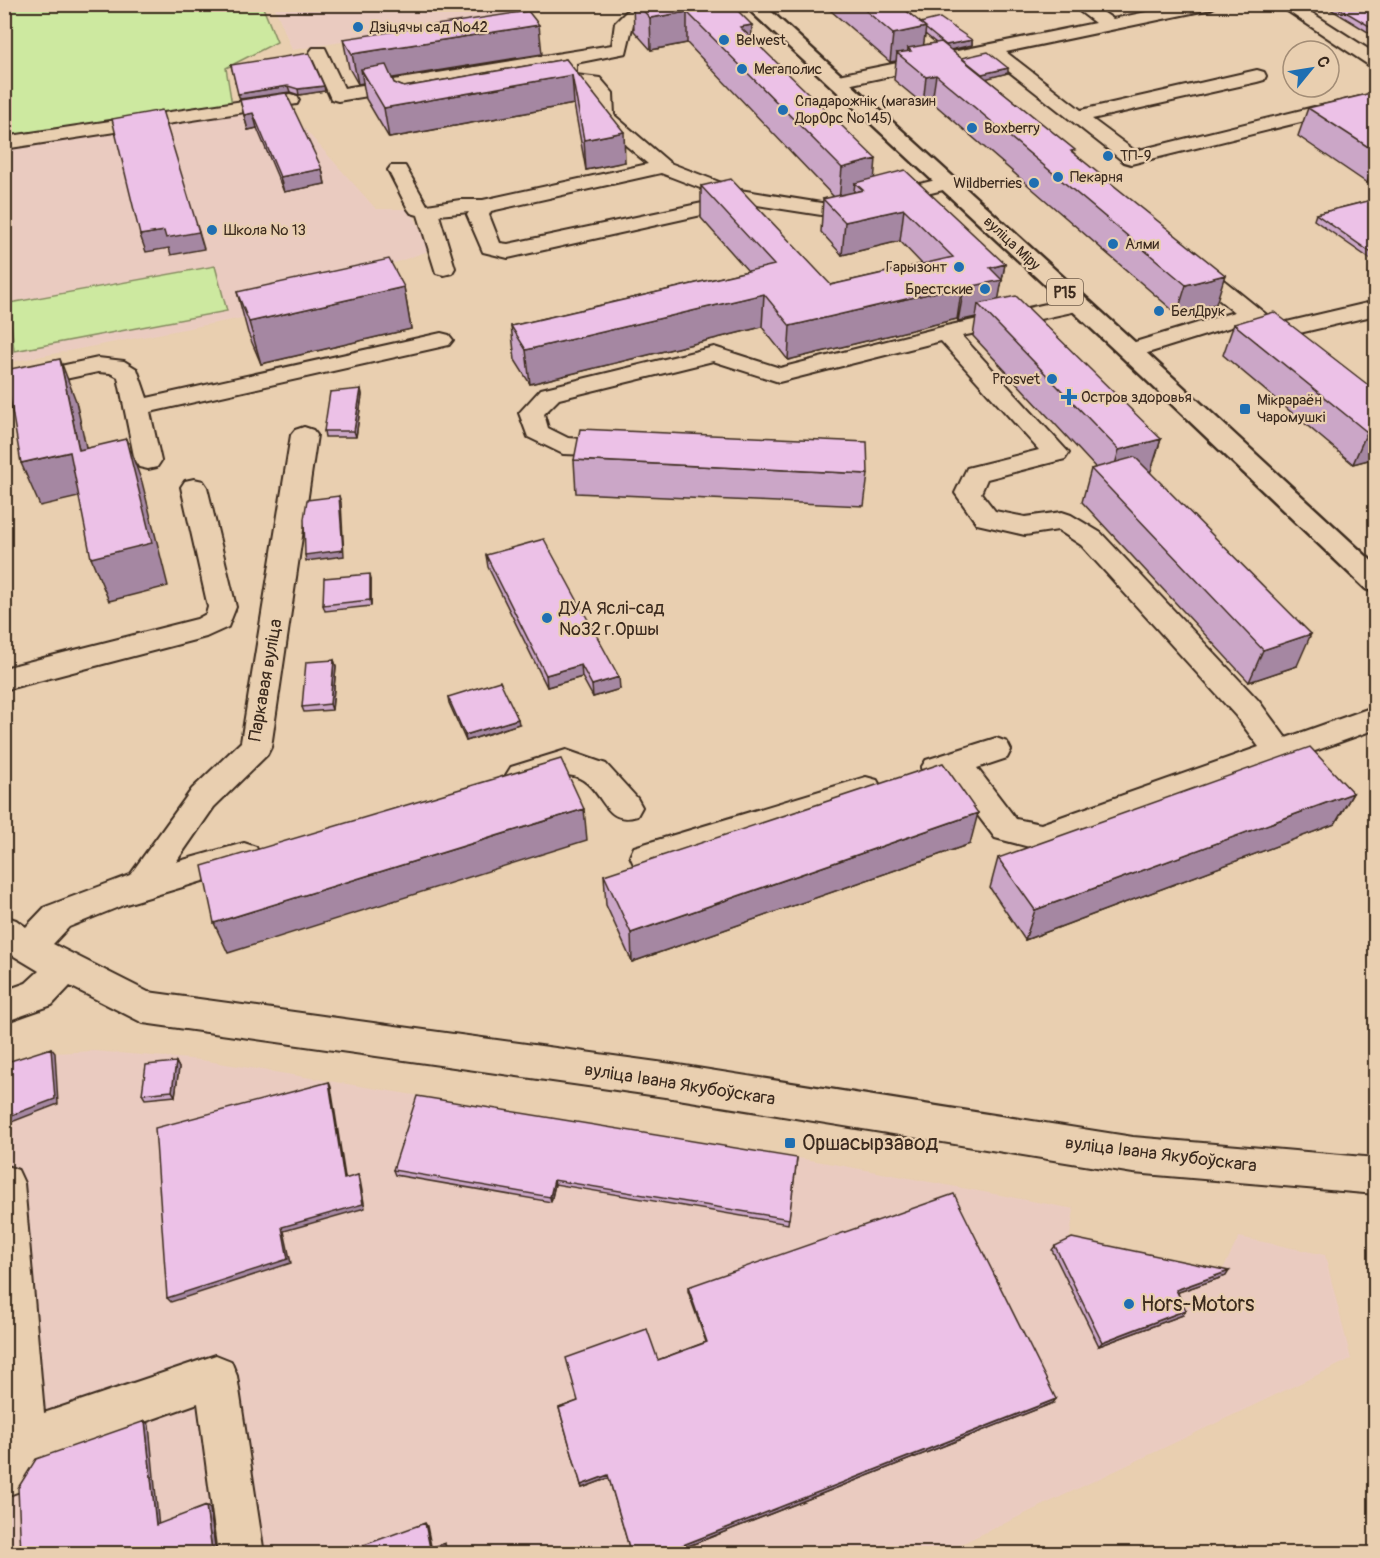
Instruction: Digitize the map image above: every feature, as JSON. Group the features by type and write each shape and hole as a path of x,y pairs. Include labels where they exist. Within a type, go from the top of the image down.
{"main road":[{"name":"вуліца Міру","path":"753,4 1130,351 1376,582"}],"street":[{"path":"319,52 338,95 620,49 624,23 640,6 660,4"},
{"path":"1078,4 1111,25"},
{"path":"838,81 1211,4"},
{"path":"1285,4 1376,62"},
{"path":"924,46 959,75"},
{"path":"992,50 1131,158 1314,113"},
{"path":"567,59 567,80"},
{"path":"1078,117 1257,76"},
{"path":"522,88 567,80 593,82 603,93 604,117 663,167 736,195 834,211 948,183"},
{"path":"398,86 408,108 442,102"},
{"path":"4,143 290,100"},
{"path":"398,170 418,209 427,211 460,206 483,206 663,167"},
{"path":"483,206 478,215 491,247 508,251 756,198"},
{"path":"427,211 444,268"},
{"path":"1169,247 1301,354"},
{"path":"645,449 563,446 537,432 531,413 550,394 714,354 779,375 946,333 1078,304"},
{"path":"1274,332 1376,308"},
{"path":"1130,351 1251,314"},
{"path":"946,333 1056,453 976,474 968,493 986,518 1026,526 1062,521 1091,539 1248,708 1280,752"},
{"path":"137,408 441,340"},
{"path":"4,385 98,365 116,366 129,374 148,461"},
{"name":"Паркавая вуліца","path":"141,886 203,798 256,747 304,435"},
{"path":"4,679 206,627 218,620 222,607 194,487"},
{"path":"955,762 1006,829 1041,837 1376,717"},
{"path":"646,856 996,750"},
{"path":"498,782 567,762 595,772 626,807"},
{"path":"16,939 57,917 141,886 268,849"},
{"name":"вуліца Івана Якубоўскага","path":"16,939 143,1007 672,1081 1133,1155 1376,1176"},
{"path":"4,1007 39,994 66,967"},
{"path":"4,1184 15,1459 216,1376 241,1554"}],"shaded area":[{"name":"Дзіцячы сад №42","path":"274,5 574,5 292,50"},
{"name":"Школа № 13","path":"280,104 376,209 410,209 431,250 369,272 279,311 5,363 5,145"},
{"path":"94,1051 201,1060 828,1163 1074,1209 1069,1242 1173,1294 1222,1271 1239,1237 1325,1255 1351,1359 942,1553 5,1553 4,1069 55,1053"}],"green space":[{"path":"4,5 262,5 277,42 226,68 232,105 5,139"},
{"path":"215,266 227,311 14,351 9,303"}],"building":[{"path":"637,4 731,4 752,25 740,27 876,159 842,168 687,12 650,18"},
{"path":"858,4 898,4 926,27 893,34"},
{"path":"1332,4 1376,4 1376,30"},
{"path":"528,11 539,25 352,54 343,39"},
{"path":"940,18 972,40 946,45 920,23"},
{"path":"941,42 1075,150 1071,151 1225,275 1186,285 936,75 926,77 897,53 911,51 908,48"},
{"path":"988,52 1008,68 982,74 962,58"},
{"path":"309,53 324,86 298,89 288,86 238,94 231,65"},
{"path":"566,59 624,132 584,140 572,75 384,108 361,69 386,65 394,83 404,87"},
{"path":"1376,92 1376,152 1308,108"},
{"path":"286,93 322,169 280,177 253,113 244,115 240,100"},
{"path":"162,110 199,232 166,238 164,231 140,235 112,119"},
{"path":"905,170 1005,264 990,268 1002,280 964,288 962,286 790,326 764,294 526,350 511,326 774,265 701,186 731,179 831,285 953,257 904,209 845,222 823,199 863,190 855,183"},
{"path":"1376,199 1376,256 1316,214"},
{"path":"389,259 404,287 249,322 237,292"},
{"path":"1016,296 1161,439 1119,450 978,304"},
{"path":"1274,312 1376,391 1376,430 1367,432 1234,324"},
{"path":"60,359 79,450 126,439 152,543 91,558 70,452 21,463 5,370"},
{"path":"361,389 354,431 324,431 330,392"},
{"path":"580,429 867,442 868,474 574,460"},
{"path":"1135,457 1311,634 1263,650 1091,469"},
{"path":"339,496 343,550 305,555 304,519 307,500"},
{"name":"ДУА Яслі-сад №32 г.Оршы","path":"544,539 619,677 592,685 581,665 546,675 486,555"},
{"path":"370,574 370,600 323,605 324,578"},
{"path":"334,660 330,704 302,707 306,662"},
{"path":"500,681 518,719 465,735 448,697"},
{"path":"1310,747 1353,793 1035,910 998,858"},
{"path":"561,759 584,809 214,923 202,866"},
{"path":"943,763 978,813 631,933 604,875"},
{"path":"51,1048 55,1099 4,1118 4,1085 8,1084 7,1062"},
{"path":"176,1062 172,1091 142,1094 146,1065"},
{"path":"329,1082 344,1179 358,1175 363,1204 282,1227 288,1259 167,1298 155,1128"},
{"path":"417,1096 797,1158 789,1219 554,1180 550,1197 393,1170"},
{"path":"954,1194 1056,1399 660,1554 631,1554 608,1475 581,1485 559,1408 578,1401 566,1358 647,1329 658,1360 707,1342 688,1287"},
{"name":"Hors-Motors","path":"1072,1238 1229,1271 1176,1290 1186,1310 1102,1342 1055,1246"},
{"path":"145,1421 156,1525 206,1506 212,1551 216,1554 21,1554 18,1488 36,1459"},
{"path":"425,1523 430,1548 445,1543 447,1554 339,1554"}],"place":[{"name":"Дзіцячы сад №42","path":"358,27"},
{"name":"Belwest","path":"724,40"},
{"name":"Мегаполис","path":"742,69"},
{"name":"Спадарожнік (магазин ДорОрс №145)","path":"783,110"},
{"name":"Boxberry","path":"972,128"},
{"name":"ТП-9","path":"1108,156"},
{"name":"Пекарня","path":"1058,177"},
{"name":"Wildberries","path":"1034,183"},
{"name":"Школа № 13","path":"212,230"},
{"name":"Алми","path":"1113,244"},
{"name":"Гарызонт","path":"959,267"},
{"name":"Брестские","path":"985,289"},
{"name":"БелДрук","path":"1159,311"},
{"name":"Prosvet","path":"1052,379"},
{"name":"Остров здоровья","path":"1069,397"},
{"name":"Мікрараён Чаромушкі","path":"1245,409"},
{"name":"ДУА Яслі-сад №32 г.Оршы","path":"547,618"},
{"name":"Оршасырзавод","path":"790,1143"},
{"name":"Hors-Motors","path":"1129,1304"}]}
